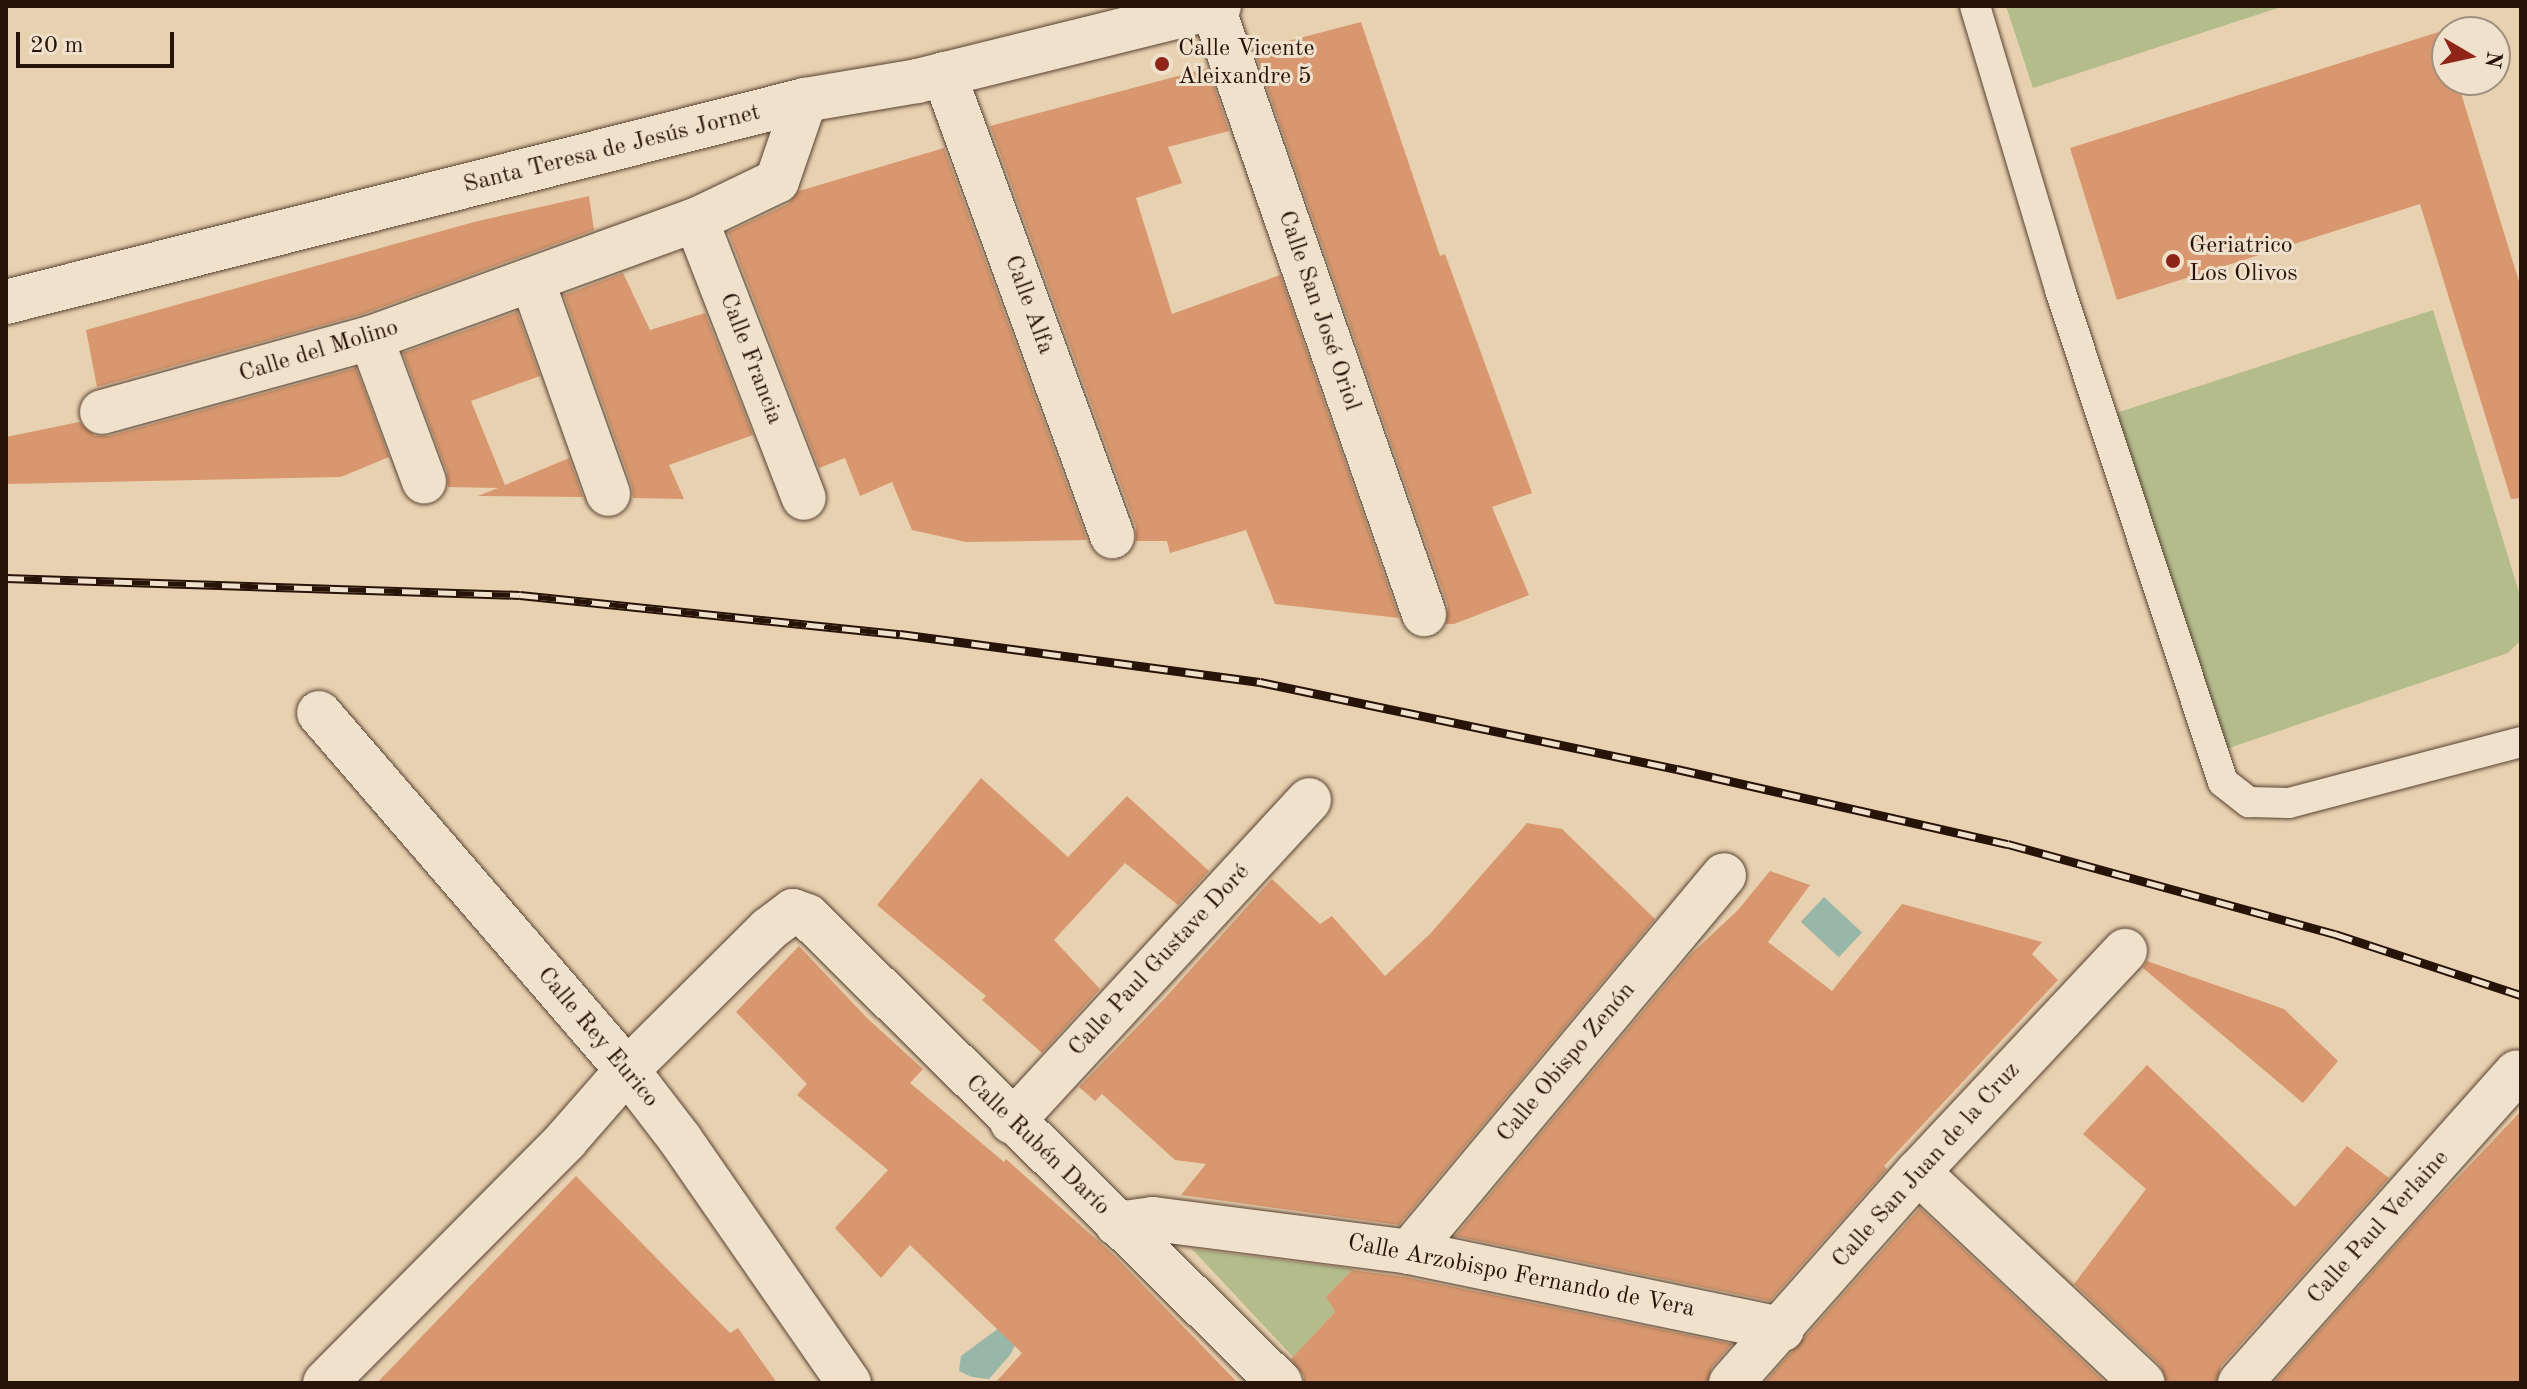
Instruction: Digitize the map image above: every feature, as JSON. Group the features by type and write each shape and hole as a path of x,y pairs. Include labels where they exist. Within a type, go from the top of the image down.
{"street":[{"name":"Santa Teresa de Jesús Jornet","path":"6,302 805,100 944,74 1216,7"},
{"name":"Calle San José Oriol","path":"1216,7 1424,614"},
{"name":"Calle Alfa","path":"944,74 1112,536"},
{"name":"Calle del Molino","path":"102,412 371,338 696,220 777,181 805,100"},
{"name":"Calle Francia","path":"696,220 804,498"},
{"path":"532,280 608,494"},
{"path":"371,338 424,481"},
{"name":"Calle Rey Eurico","path":"319,713 627,1070 680,1139 849,1383"},
{"name":"Calle Paul Gustave Doré","path":"1012,1122 1309,800"},
{"name":"Calle Obispo Zenón","path":"1409,1252 1724,875"},
{"name":"Calle Rubén Darío","path":"627,1070 769,929 793,911 807,916 1012,1122 1280,1383"},
{"name":"Calle San Juan de la Cruz","path":"1731,1383 1918,1172 2125,951"},
{"path":"325,1383 566,1140 627,1070"},
{"name":"Calle Paul Verlaine","path":"2240,1383 2517,1072"},
{"path":"1918,1172 2143,1383"},
{"name":"Calle Arzobispo Fernando de Vera","path":"1117,1224 1153,1219 1409,1252 1782,1329"}],"lane":[{"path":"1975,6 2060,290 2223,782 2249,802 2289,803 2521,742"}],"green space":[{"path":"2006,6 2284,6 2033,88"},
{"path":"2433,310 2521,599 2521,640 2508,653 2226,749 2113,414"},
{"path":"1192,1249 1353,1269 1326,1297 1335,1312 1293,1357"}],"shaded area":[{"path":"1824,897 1862,932 1839,957 1801,922"},
{"path":"1007,1322 1019,1338 1010,1355 989,1379 972,1377 959,1371 961,1356"}],"building":[{"path":"1361,22 1440,256 1445,254 1532,493 1492,507 1529,595 1454,624 1446,624 1448,606 1254,50"},
{"name":"Geriatrico Los Olivos","path":"2431,34 2431,96 2462,96 2521,288 2521,498 2511,499 2420,204 2117,300 2070,148"},
{"path":"1208,68 1229,131 1168,147 1182,183 1136,198 1172,314 1280,275 1399,618 1275,604 1246,530 1170,553 1167,541 1136,541 1136,527 990,126"},
{"path":"944,148 1087,540 966,542 912,530 892,482 860,496 845,458 819,468 728,232 788,204 799,191"},
{"path":"589,196 594,230 363,314 97,387 86,330 474,222"},
{"path":"623,273 650,330 705,313 753,435 669,465 684,499 633,498 632,486 564,295"},
{"path":"517,312 540,376 471,401 505,485 569,458 583,497 478,496 498,488 448,487 447,472 403,353"},
{"path":"356,368 389,457 341,477 6,484 6,437 79,422 95,436 109,436"},
{"path":"981,778 1068,857 1127,796 1209,871 1178,905 1125,863 1054,940 1100,989 1042,1053 982,1000 986,996 877,905"},
{"path":"1527,823 1562,829 1655,919 1399,1225 1181,1195 1206,1164 1175,1160 1102,1094 1095,1101 1079,1087 1165,998 1272,879 1320,924 1332,916 1385,976 1430,934"},
{"path":"1770,871 1810,885 1768,942 1832,991 1902,904 2042,942 2032,954 2058,980 1884,1166 1887,1169 1770,1301 1455,1236 1691,954 1738,910"},
{"path":"799,946 866,1017 923,1069 910,1083 1004,1162 1006,1159 1115,1256 1238,1383 995,1383 1022,1353 910,1245 881,1278 835,1228 888,1170 797,1095 807,1084 736,1012"},
{"path":"2147,961 2284,1009 2338,1061 2303,1103 2143,968"},
{"path":"2147,1065 2295,1207 2347,1146 2389,1178 2221,1366 2216,1383 2167,1383 2160,1365 2074,1284 2146,1189 2083,1134"},
{"path":"2521,1111 2521,1383 2273,1383 2429,1208"},
{"path":"576,1176 730,1333 738,1328 777,1383 377,1383"},
{"path":"1920,1208 2106,1383 1764,1383"},
{"path":"1352,1270 1405,1277 1732,1344 1712,1367 1707,1383 1304,1383 1304,1376 1291,1359 1335,1312 1326,1297"}],"railway":[{"path":"6,578 520,595 900,634 1260,682 1677,769 2008,844 2335,934 2521,995"}],"place":[{"name":"Calle Vicente Aleixandre 5","path":"1162,64"},
{"name":"Geriatrico Los Olivos","path":"2173,261"}]}
